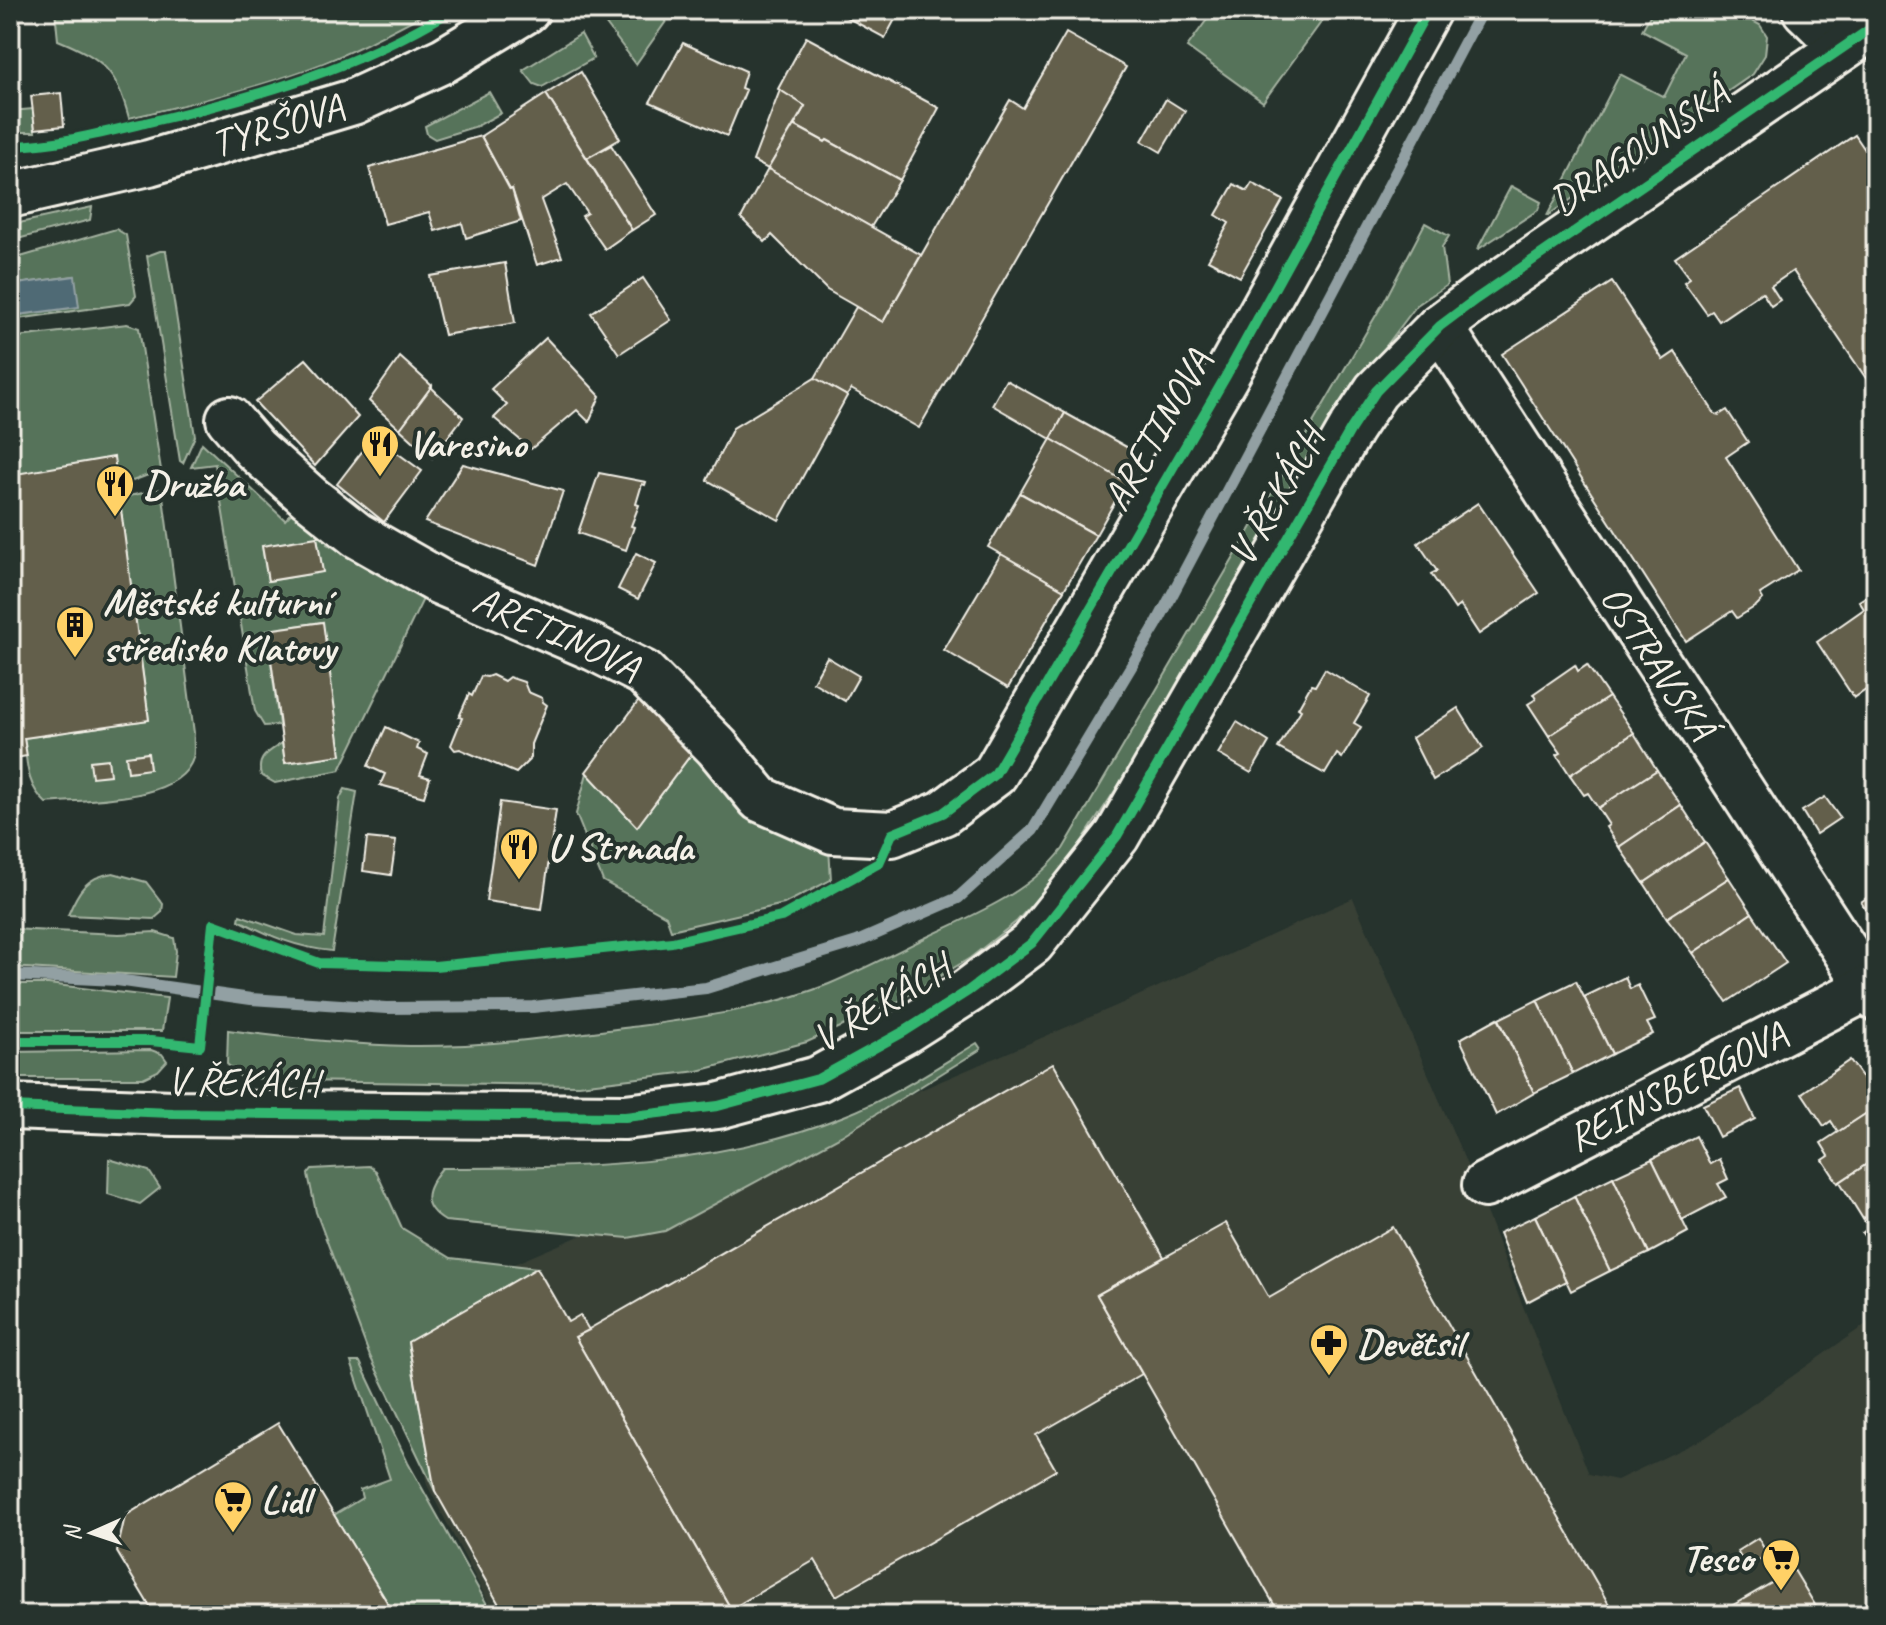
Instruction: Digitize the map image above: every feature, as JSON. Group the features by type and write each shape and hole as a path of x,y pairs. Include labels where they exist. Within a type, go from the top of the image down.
{"street":[{"name":"TYRŠOVA","path":"10,195 149,163 353,102 444,60 527,10"},
{"name":"ARETINOVA","path":"229,419 266,459 357,535 440,582 594,648 644,673 717,747 760,799 833,831 892,834 943,813 995,774 1226,376 1428,10"},
{"path":"1805,10 1860,36"},
{"name":"DRAGOUNSKÁ","path":"1440,326 1860,36"},
{"name":"OSTRAVSKÁ","path":"1440,326 1872,992"},
{"name":"V ŘEKÁCH","path":"10,1107 184,1113 625,1117 718,1106 818,1079 905,1031 968,991 1032,943 1117,836 1351,429 1376,391 1440,326"},
{"name":"REINSBERGOVA","path":"1485,1185 1872,992"}],"shaded area":[{"path":"1353,898 1473,1179 1589,1474 1617,1480 1705,1438 1876,1317 1876,1615 495,1615 427,1485 393,1316 1116,1006"}],"green space":[{"path":"55,10 432,10 356,49 308,69 242,90 129,118 119,88 106,68 87,53 58,40"},
{"path":"613,10 674,10 636,64 602,19"},
{"path":"1214,10 1330,10 1263,102 1187,47"},
{"path":"1653,10 1732,10 1760,25 1767,36 1765,55 1753,74 1547,216 1620,74 1664,97 1686,53 1642,30"},
{"path":"581,34 594,58 542,87 534,84 523,70"},
{"path":"489,92 501,113 477,126 435,139 427,134 425,126"},
{"path":"33,109 35,132 10,132 10,111"},
{"path":"1511,186 1541,202 1538,210 1477,250"},
{"path":"92,207 90,220 10,241 10,225"},
{"path":"1425,223 1449,236 1442,247 1447,285 1417,305 1356,386 1158,725 1065,867 1017,921 970,958 897,1002 807,1042 698,1071 579,1085 292,1081 241,1077 227,1064 228,1030 364,1044 467,1045 639,1026 760,1005 841,979 1018,890 1063,849 1385,300"},
{"path":"116,229 126,235 136,296 130,303 10,320 10,316 78,307 74,276 10,285 10,260"},
{"path":"166,251 195,436 183,463 180,461 147,256"},
{"path":"127,324 139,328 161,470 117,487 10,475 10,338"},
{"path":"202,443 285,520 295,509 330,537 327,544 425,595 340,770 275,783 261,775 262,759 282,743 285,763 322,622 267,630 279,725 264,726 255,711 215,464 191,467","holes":["317,538 322,572 268,581 262,546"]},
{"path":"162,489 194,733 193,758 184,773 151,791 105,799 46,803 31,781 24,738 149,720 119,498"},
{"path":"698,745 829,848 831,880 784,904 671,930 666,916 603,881 576,814 587,773 637,827"},
{"path":"345,789 357,792 332,951 284,940 239,920 240,915 297,935 324,937 340,798"},
{"path":"113,873 146,882 163,904 162,912 154,919 68,915 84,886"},
{"path":"10,929 119,934 155,932 174,938 173,977 10,967"},
{"path":"10,984 48,984 167,998 162,1031 10,1031"},
{"path":"977,1043 981,1049 841,1136 665,1231 628,1238 445,1221 428,1203 429,1190 442,1168 543,1167 646,1161 746,1146 796,1133 879,1101"},
{"path":"151,1050 162,1054 167,1061 158,1071 143,1078 10,1078 10,1052"},
{"path":"109,1159 149,1171 160,1188 140,1204 108,1194"},
{"path":"369,1166 376,1171 402,1228 451,1258 537,1268 408,1343 435,1491 369,1354 316,1212 308,1174 312,1169"},
{"path":"351,1362 360,1362 408,1463 493,1615 395,1615 334,1515 362,1498 360,1490 390,1479"}],"water":[{"path":"75,276 79,307 10,316 10,285"}],"building":[{"path":"833,10 900,10 885,38"},
{"path":"1066,33 1126,67 919,428 851,389 847,396 815,378 856,307 883,322 1010,100 1023,108"},
{"path":"806,37 939,108 900,180 794,125 805,106 778,89"},
{"path":"683,43 746,71 741,88 746,90 727,136 650,102"},
{"path":"581,72 620,139 587,158 546,94"},
{"path":"780,90 805,106 768,169 753,161"},
{"path":"61,93 64,126 35,129 31,96"},
{"path":"546,94 632,230 605,249 582,216 587,213 567,184 541,200 562,257 537,265 512,189 481,136"},
{"path":"1166,99 1185,111 1161,152 1142,141"},
{"path":"794,125 900,180 871,227 768,169"},
{"path":"1855,135 1876,166 1876,214 1868,219 1876,231 1876,393 1793,271 1771,286 1780,300 1771,306 1762,292 1719,321 1712,311 1707,314 1684,282 1690,278 1675,258"},
{"path":"481,136 512,189 521,221 466,238 462,223 435,231 429,212 385,224 369,168"},
{"path":"611,145 656,215 632,230 587,158"},
{"path":"768,169 921,255 883,322 827,290 772,235 765,242 741,218"},
{"path":"1252,183 1283,200 1240,277 1208,260 1229,223 1216,215 1234,184 1247,191"},
{"path":"505,263 515,323 444,335 430,276"},
{"path":"643,278 671,320 619,354 591,313"},
{"path":"1612,282 1663,360 1675,352 1715,414 1727,410 1748,442 1726,457 1798,570 1760,594 1763,599 1756,606 1737,618 1732,611 1686,641 1502,354"},
{"path":"546,338 600,396 589,422 577,410 531,449 494,418 507,405 491,389"},
{"path":"400,357 432,386 400,429 369,401"},
{"path":"306,359 358,417 315,466 255,402"},
{"path":"815,378 847,396 779,520 707,480 733,428"},
{"path":"1006,380 1065,413 1051,439 992,405"},
{"path":"432,386 463,417 432,458 400,429"},
{"path":"1065,413 1141,455 1126,482 1051,439"},
{"name":"Varesino","path":"374,436 422,471 384,522 337,484"},
{"path":"1051,439 1126,482 1096,535 1020,493"},
{"name":"Městské kulturní středisko Klatovy","path":"114,457 149,720 24,738 27,756 10,759 10,475"},
{"path":"463,464 563,491 538,565 425,522"},
{"path":"599,473 646,482 642,484 636,504 639,505 626,550 578,533"},
{"path":"1020,493 1096,535 1064,590 988,547"},
{"path":"1478,503 1539,593 1479,634 1460,605 1455,609 1431,574 1437,571 1418,543"},
{"path":"317,537 323,572 268,581 262,546"},
{"path":"636,553 656,563 638,599 618,589"},
{"path":"1001,554 1064,590 1008,688 944,650"},
{"path":"1876,590 1876,683 1854,698 1817,642 1864,609 1859,601"},
{"path":"323,622 341,755 285,763 267,630"},
{"path":"827,657 859,676 845,701 813,682"},
{"path":"1575,665 1578,671 1587,665 1609,697 1549,736 1528,704 1536,699 1533,694"},
{"path":"1325,669 1370,696 1354,723 1361,727 1342,758 1337,754 1325,774 1278,748 1301,710 1298,708 1311,685 1315,686"},
{"path":"492,675 504,681 509,677 524,682 528,692 542,698 547,705 531,744 531,758 516,773 460,749 455,750 451,745 469,694 472,696 481,676"},
{"path":"646,691 698,745 637,827 586,772"},
{"path":"1609,697 1634,733 1570,775 1557,755 1561,753 1549,736"},
{"path":"1458,708 1483,748 1433,780 1412,738"},
{"path":"1237,722 1269,742 1251,773 1218,754"},
{"path":"386,727 419,743 417,749 428,754 420,775 430,778 424,797 380,785 385,774 368,766"},
{"path":"1634,733 1657,770 1598,808 1570,775"},
{"path":"148,753 150,769 128,772 126,756"},
{"path":"108,759 110,775 92,777 90,761"},
{"path":"1657,770 1681,805 1619,847 1598,808"},
{"path":"1825,797 1840,818 1816,834 1802,811"},
{"path":"500,802 556,810 542,909 486,901"},
{"path":"1681,805 1705,842 1644,883 1619,847"},
{"path":"367,838 396,841 391,875 363,871"},
{"path":"1705,842 1729,878 1667,918 1644,883"},
{"path":"1729,878 1752,913 1693,953 1667,918"},
{"path":"1876,891 1876,925 1861,902"},
{"path":"1752,913 1786,963 1727,1002 1693,953"},
{"path":"1625,977 1630,989 1638,985 1655,1020 1647,1023 1653,1034 1612,1054 1584,997"},
{"path":"1576,981 1612,1054 1573,1074 1537,1000"},
{"path":"1537,1000 1573,1074 1534,1093 1499,1019"},
{"path":"1498,1018 1534,1093 1496,1115 1460,1039"},
{"path":"1850,1060 1876,1096 1876,1107 1838,1132 1831,1121 1824,1126 1802,1093"},
{"path":"1053,1063 1164,1257 1097,1295 1142,1374 1036,1435 1056,1470 836,1596 815,1560 731,1609 575,1337"},
{"path":"1740,1088 1755,1119 1719,1137 1703,1105"},
{"path":"1876,1107 1876,1158 1838,1183 1823,1160 1829,1156 1821,1143"},
{"path":"1696,1136 1710,1164 1719,1159 1728,1179 1718,1184 1726,1197 1682,1220 1652,1159"},
{"path":"1876,1158 1876,1210 1863,1219 1840,1182"},
{"path":"1652,1159 1688,1232 1649,1253 1613,1177"},
{"path":"1613,1177 1649,1253 1610,1271 1574,1196"},
{"path":"1574,1196 1610,1271 1571,1291 1535,1216"},
{"path":"1876,1210 1876,1245 1873,1247 1862,1233 1869,1228 1863,1219"},
{"path":"1535,1216 1566,1281 1527,1302 1499,1233"},
{"path":"1226,1223 1269,1298 1393,1227 1615,1615 1280,1615 1097,1295"},
{"path":"537,1268 568,1322 580,1315 589,1330 575,1337 731,1609 720,1615 505,1615 435,1491 408,1342"},
{"name":"Lidl","path":"278,1423 395,1615 155,1615 117,1552 125,1516"},
{"path":"1758,1538 1768,1555 1746,1567 1737,1551"},
{"name":"Tesco","path":"1794,1570 1821,1615 1716,1615"}],"waterway":[{"path":"10,975 117,980 251,999 386,1008 533,1007 706,988 857,942 958,898 1033,830 1156,625 1482,10"}],"cycle path":[{"path":"10,146 97,134 267,91 380,48 452,10"},
{"path":"10,1041 151,1041 200,1046 213,924 319,963 435,966 672,942 781,917 879,863 892,834 943,813 995,774 1226,376 1428,10"},
{"path":"10,1107 173,1113 625,1117 718,1106 818,1079 905,1031 968,991 1032,943 1117,836 1351,429 1376,391 1440,326 1476,299 1876,25"}],"place":[{"name":"Varesino","path":"380,478"},
{"name":"Družba","path":"115,518"},
{"name":"Městské kulturní středisko Klatovy","path":"75,659"},
{"name":"U Strnada","path":"519,881"},
{"name":"Devětsil","path":"1329,1377"},
{"name":"Lidl","path":"233,1534"},
{"name":"Tesco","path":"1781,1592"}]}
